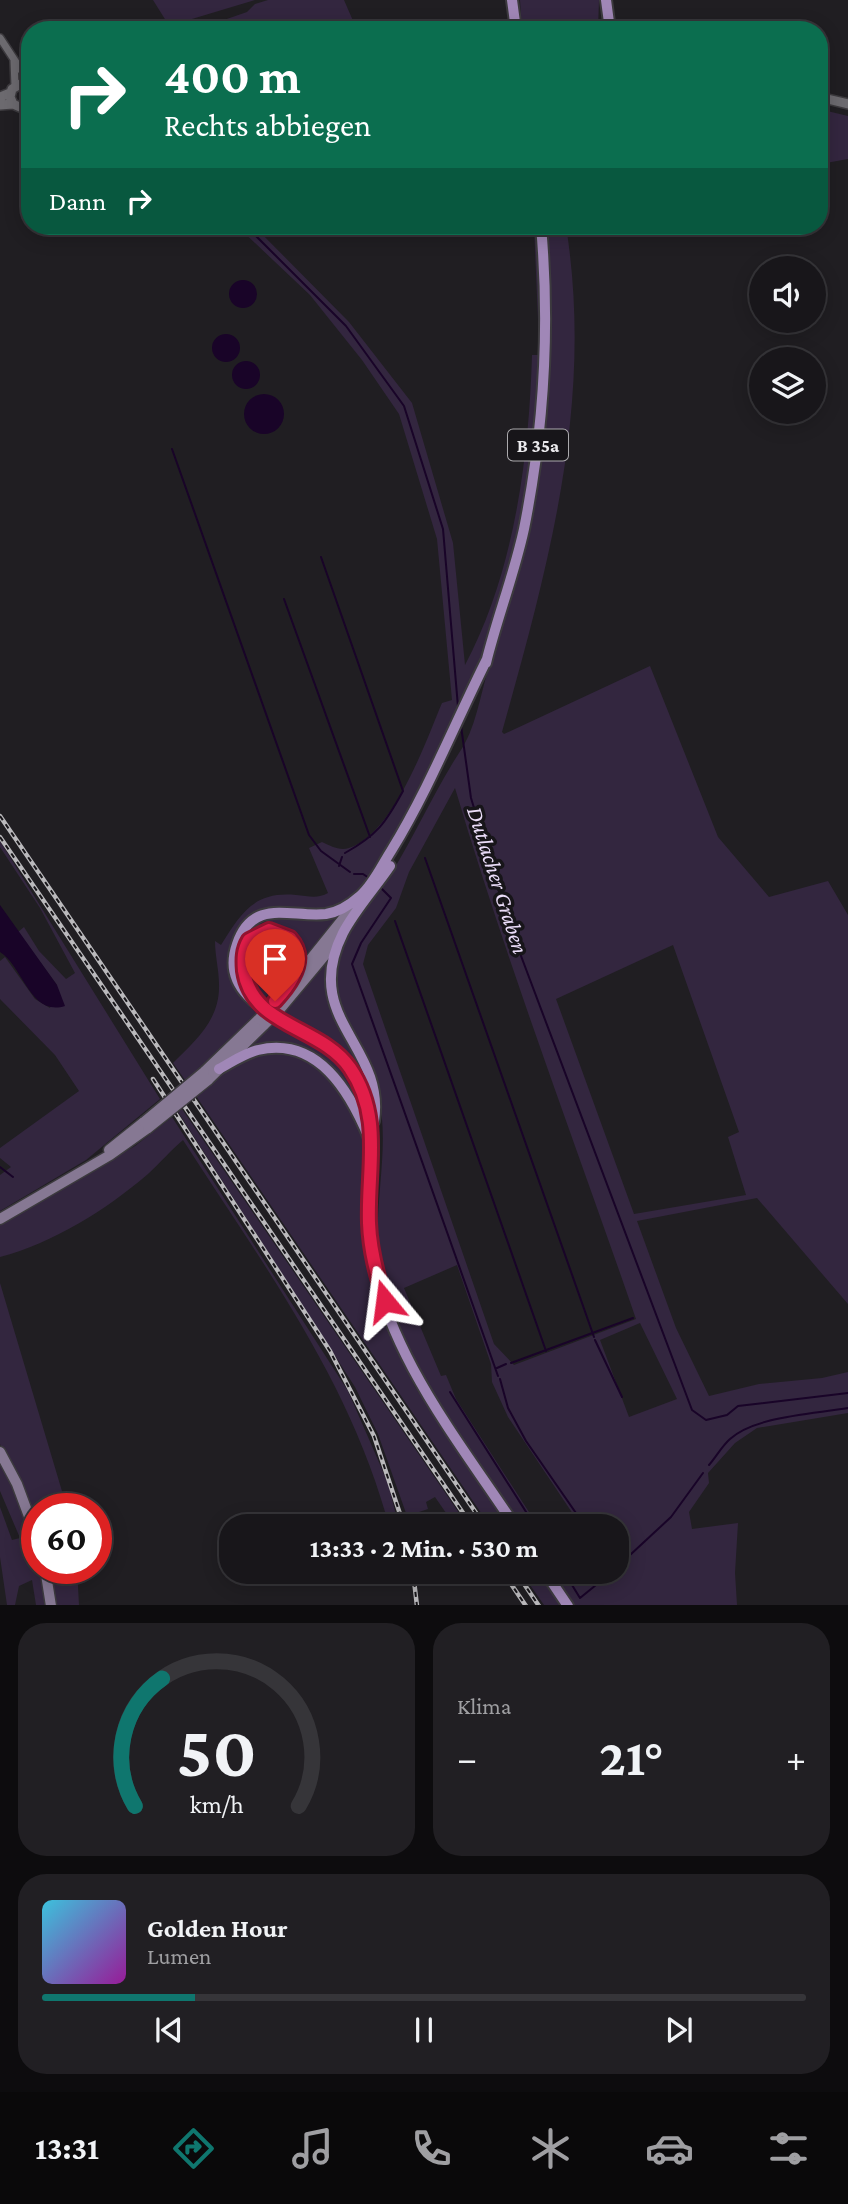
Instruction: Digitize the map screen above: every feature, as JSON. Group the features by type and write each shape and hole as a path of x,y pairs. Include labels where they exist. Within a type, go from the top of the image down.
{"main road":[{"path":"512,0 515,21"},
{"path":"606,0 608,21"},
{"name":"B 35a","path":"388,862 460,726 487,659 513,573 538,443 543,396 545,314 541,235"},
{"name":"B 35a","path":"279,1001 388,862 457,741 465,707 487,659"},
{"path":"368,890 345,907 327,914 283,911 256,918 238,941 234,959 242,990 261,1017 322,1042 344,1060 363,1094 373,1148 370,1243 391,1321 422,1383 507,1514"},
{"name":"B 35a","path":"0,1219 87,1168 206,1076 344,932 368,890"},
{"path":"261,1017 245,978 243,955 249,940 262,932 284,934 297,948 297,969 279,1001"},
{"path":"344,932 332,966 331,989 336,1012 371,1077 376,1109 372,1134"},
{"name":"B 35a","path":"206,1076 219,1069 261,1017"},
{"path":"219,1069 257,1050 282,1049 306,1055 328,1069 345,1088 359,1112 373,1148"},
{"path":"0,1452 21,1495"},
{"path":"48,1584 51,1605"},
{"path":"553,1584 568,1605"}],"street":[{"path":"0,38 21,72"},
{"path":"13,104 14,60"},
{"path":"0,97 21,87"},
{"path":"828,99 848,104"},
{"path":"0,105 13,104 21,108"}],"shaded area":[{"path":"153,0 255,0 185,21 166,21"},
{"path":"268,0 344,0 353,21 221,21 247,12 255,4"},
{"path":"520,0 599,0 598,21 521,21"},
{"path":"828,111 848,116 848,159 828,163"},
{"path":"247,235 263,235 349,322 412,403 453,543 465,665 496,592 516,514 527,434 532,355 539,355 534,235 538,235 540,277 539,379 529,481 508,580 485,651 446,735 380,861 358,890 330,910 247,921 235,959 234,981 245,1002 257,1013 214,1057 185,1080 173,1063 205,1029 215,1009 219,985 215,941 221,945 242,914 259,901 282,895 317,897 328,893 309,848 322,842 338,848 349,848 365,839 380,825 406,785 442,703 452,700 437,539 399,414 362,360 310,295"},
{"path":"546,235 567,235 573,291 574,356 562,482 536,607 502,732 504,734 650,666 718,837 769,897 828,881 848,915 848,1304 757,1198 637,1221 676,1328 709,1396 759,1384 822,1378 848,1372 848,1413 757,1428 735,1443 708,1473 709,1483 689,1512 692,1529 738,1523 735,1573 737,1605 574,1605 559,1584 629,1584 629,1514 573,1514 508,1417 492,1382 491,1364 457,1265 404,1288 441,1376 446,1375 456,1399 530,1514 513,1514 456,1431 415,1362 386,1291 378,1235 382,1114 373,1077 350,1031 338,999 336,982 340,951 400,859 470,733 520,557 540,449 549,341","holes":["455,788 519,988 636,1319 514,1365 494,1344 363,964 368,945 396,908 409,872","673,945 739,1132 728,1137 746,1195 634,1214 556,999","640,1323 677,1399 629,1417 600,1340"]},
{"path":"243,280 253,284 257,294 253,304 243,308 233,304 229,294 233,284"},
{"path":"226,334 236,338 240,348 236,358 226,362 216,358 212,348 216,338"},
{"path":"246,361 256,365 260,375 256,385 246,389 236,385 232,375 236,365"},
{"path":"264,394 278,400 284,414 278,428 264,434 250,428 244,414 250,400"},
{"path":"0,841 160,1099 86,1160 0,1211 0,1175 11,1167 0,1158 0,1148 79,1091 55,1055 0,999 0,961 5,957 35,999 50,1008 57,985 18,932 24,927 39,951 66,979 75,973 40,908 0,847"},
{"path":"0,905 57,985 65,1006 43,1004 0,952"},
{"path":"339,917 307,957 283,927 254,930 253,927 274,918"},
{"path":"272,939 282,943 292,958 284,979 264,999 251,973 251,956 255,948"},
{"path":"328,960 332,1004 361,1062 374,1104 362,1080 282,1015"},
{"path":"274,1023 307,1039 333,1058 352,1083 366,1118 349,1086 318,1057 257,1045 248,1047"},
{"path":"269,1051 304,1058 335,1080 362,1130 362,1242 377,1305 415,1387 502,1514 482,1514 196,1096 236,1062"},
{"path":"182,1109 460,1514 447,1514 435,1497 426,1502 428,1509 406,1514 378,1434 355,1387 178,1112"},
{"path":"172,1117 348,1391 388,1483 396,1514 386,1514 369,1463 348,1414 298,1320 183,1140 148,1174 97,1212 40,1243 0,1257 0,1224 135,1146"},
{"path":"0,1283 63,1493 22,1493 0,1444"},
{"path":"0,1459 21,1508 21,1584 23,1584 19,1586 15,1605 7,1605 0,1557 0,1507 12,1540 20,1538 0,1491"},
{"path":"33,1584 45,1584 48,1605 36,1605"},
{"path":"52,1584 78,1584 79,1605 55,1605"},
{"path":"529,1584 548,1584 563,1605 544,1605"}],"waterway":[{"name":"Dutlacher Graben","path":"255,235 346,326 404,406 443,529 458,707"},
{"path":"172,449 309,835 321,851 350,872"},
{"path":"321,557 403,791 379,828 345,853"},
{"path":"284,599 370,837"},
{"name":"Dutlacher Graben","path":"461,726 471,798 509,924 692,1410 706,1420 727,1415 738,1406 848,1393"},
{"path":"339,866 342,857"},
{"path":"425,858 594,1337"},
{"path":"354,874 363,874 369,878"},
{"path":"379,886 391,898 361,943 352,964 498,1376"},
{"path":"395,921 546,1351"},
{"path":"0,1167 13,1177"},
{"path":"511,1363 633,1318"},
{"path":"595,1340 622,1397"},
{"path":"497,1368 506,1364"},
{"path":"500,1379 508,1408 526,1441 577,1514"},
{"path":"450,1392 527,1514"},
{"path":"709,1465 730,1439 754,1425 786,1417 848,1408"},
{"path":"629,1556 671,1517 703,1473"},
{"path":"571,1584 580,1598 597,1584"}],"railway":[{"path":"0,816 477,1514"},
{"path":"0,837 464,1514"},
{"path":"153,1079 330,1351 374,1436 400,1514"},
{"path":"414,1584 417,1605"},
{"path":"511,1584 525,1605"},
{"path":"524,1584 538,1605"}],"route":[{"path":"275,1001 297,969 299,955 290,938 269,930 255,935 246,945 243,966 250,990 260,1007 322,1042 344,1060 358,1082 367,1104 373,1148 370,1243 385,1301"}]}
